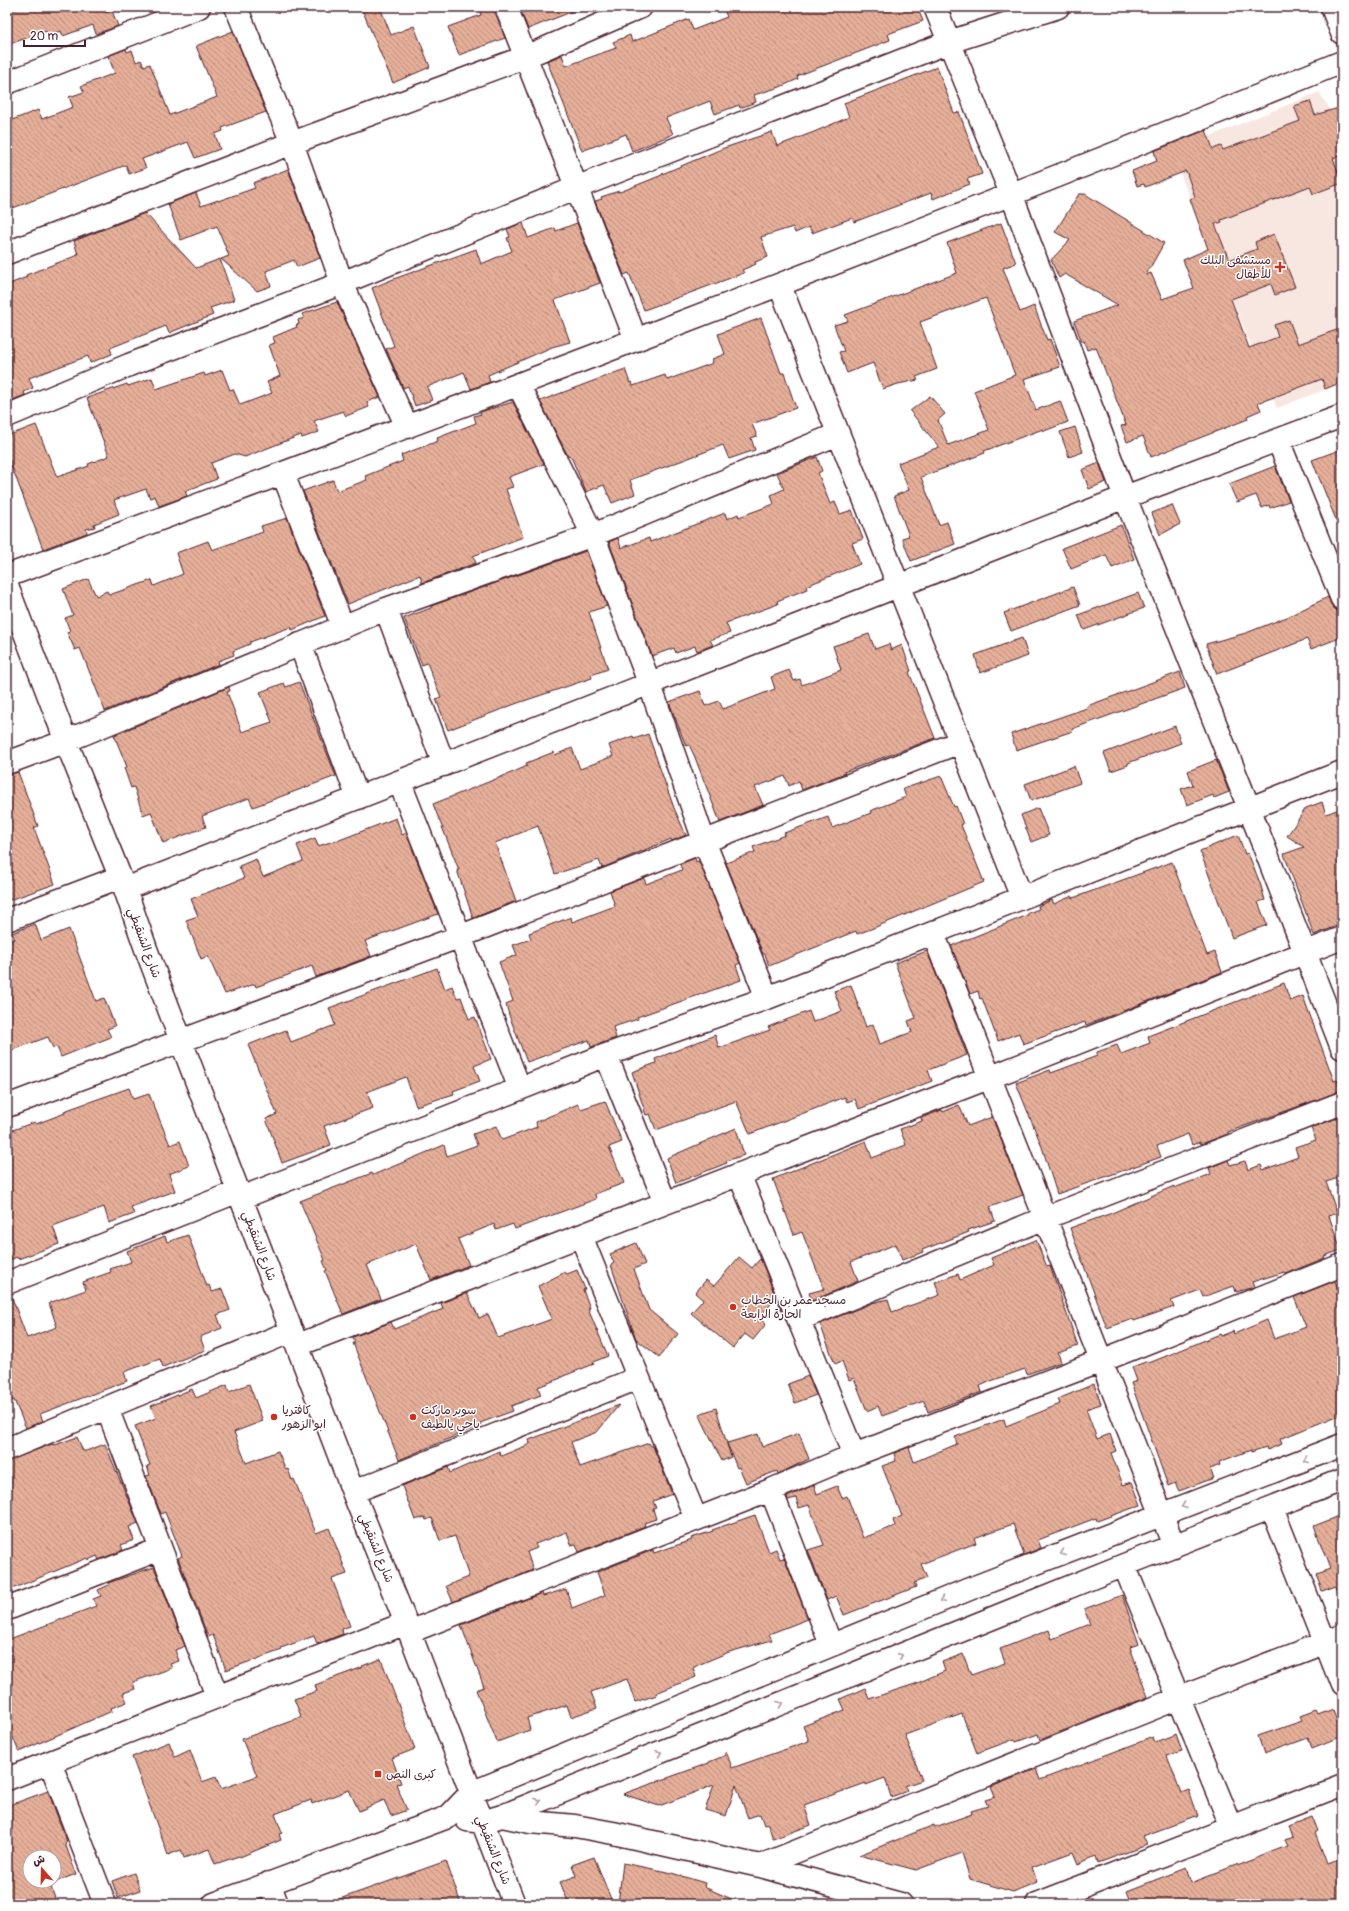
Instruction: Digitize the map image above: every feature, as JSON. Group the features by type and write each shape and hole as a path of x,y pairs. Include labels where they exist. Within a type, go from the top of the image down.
{"street":[{"path":"7,83 199,7"},
{"path":"236,7 292,143 342,283 407,427"},
{"path":"506,7 578,187 636,340"},
{"path":"7,253 292,143 525,57 641,7"},
{"path":"935,7 1012,196 1125,497 1249,808 1342,1048"},
{"path":"7,416 129,365 342,283 578,187 949,42 1058,7"},
{"path":"1332,7 1342,33"},
{"path":"7,576 519,386 780,286 1012,196 1342,62"},
{"path":"780,286 1022,898"},
{"path":"519,386 593,535 650,685 704,841 767,998"},
{"path":"7,920 123,883 400,783 1125,497 1342,416"},
{"path":"7,763 66,742 386,609 593,535 838,434"},
{"path":"1278,440 1342,599"},
{"path":"283,474 343,627"},
{"name":"شارع الشنقيطي","path":"7,586 66,742 123,883 146,949 353,1492 408,1627 471,1793 492,1819 514,1904"},
{"path":"386,609 444,765"},
{"path":"300,644 358,798"},
{"path":"7,1106 461,936 960,742"},
{"path":"7,1283 606,1055 767,998 1342,772"},
{"path":"400,783 520,1089"},
{"path":"934,933 1174,1546"},
{"path":"7,1449 107,1408 295,1338 581,1236 665,1202 991,1077 1342,938"},
{"path":"606,1055 665,1202"},
{"path":"800,1320 1045,1218 1342,1103"},
{"path":"739,1174 854,1455"},
{"path":"581,1236 696,1519"},
{"path":"7,1779 217,1696 408,1627 696,1519 771,1490 854,1455 1101,1361 1342,1265"},
{"path":"353,1492 638,1378"},
{"path":"107,1408 217,1696"},
{"path":"448,1817 471,1793 831,1645 1342,1445"},
{"path":"492,1819 1124,1565 1342,1480"},
{"path":"771,1490 831,1645"},
{"path":"1272,1508 1334,1639 1342,1685"},
{"path":"7,1609 160,1549"},
{"path":"1124,1565 1232,1828"},
{"path":"760,1866 1179,1698 1334,1639"},
{"path":"50,1762 105,1904"},
{"path":"1037,1904 1342,1785"},
{"path":"214,1904 448,1817 575,1826 613,1833 760,1866 901,1904"},
{"path":"269,1883 277,1904"}],"shaded area":[{"name":"مستشفى البلك للأطفال","path":"1319,92 1342,128 1342,383 1277,408 1171,152"}],"building":[{"path":"22,7 104,7 106,13 112,11 118,26 96,34 93,25 63,36 61,31 48,35 46,31 7,45 7,12"},
{"path":"361,7 380,7 391,35 414,26 430,67 393,83"},
{"path":"478,7 494,7 505,38 459,55 448,27 481,15"},
{"path":"519,7 581,7 581,8 528,29"},
{"path":"723,7 917,7 923,21 888,34 890,40 797,76 798,79 780,87 754,95 756,102 740,108 739,105 715,114 710,101 666,118 673,134 632,151 626,134 582,151 547,61 562,55 566,66 616,48 613,42 630,35 632,42 689,19 693,30 727,17"},
{"path":"233,31 266,112 222,128 223,131 215,134 220,149 195,158 188,142 142,159 146,168 129,174 126,165 13,208 11,204 7,205 7,122 38,110 42,119 73,107 69,97 84,92 81,86 115,73 108,56 126,49 127,52 132,50 136,62 141,60 144,66 150,64 170,115 217,97 196,46"},
{"path":"937,67 954,113 959,112 982,174 967,179 970,184 933,199 931,193 854,222 852,218 812,233 809,227 795,233 793,227 761,237 768,257 755,262 756,264 742,270 744,273 644,310 629,273 624,275 595,201 602,199 601,197 619,191 620,192 724,148 772,132 777,146 814,132 849,117 844,103"},
{"path":"1310,101 1315,115 1342,107 1342,155 1333,158 1342,183 1313,194 1310,186 1221,220 1222,222 1215,224 1229,260 1257,249 1255,242 1274,234 1295,287 1275,295 1271,284 1231,299 1249,348 1278,337 1274,325 1289,320 1298,344 1342,328 1342,382 1325,389 1322,379 1258,403 1261,410 1247,416 1248,419 1151,457 1143,436 1127,442 1121,426 1126,425 1096,347 1087,350 1084,341 1082,342 1074,321 1118,305 1065,274 1059,278 1051,260 1070,240 1055,232 1079,194 1085,194 1164,243 1146,275 1151,273 1162,299 1194,288 1183,260 1208,249 1190,199 1195,197 1186,171 1145,187 1144,184 1137,186 1132,171 1157,161 1154,151 1206,130 1213,149 1221,146 1223,150 1300,121 1294,106"},
{"path":"288,169 320,258 297,267 294,260 266,271 271,286 257,291 221,259 229,256 217,226 181,240 168,204 196,193 201,206 255,188 253,183"},
{"path":"145,213 196,268 220,259 234,300 210,308 213,315 169,333 166,326 110,348 112,354 90,363 88,356 29,378 33,388 24,392 25,395 7,402 7,285 27,277 26,275 78,255 74,241"},
{"path":"523,223 528,238 555,228 556,231 577,223 600,283 555,300 570,342 552,347 488,375 490,382 471,389 464,372 427,387 432,400 415,406 408,386 403,388 386,349 394,346 372,288 476,249 481,264 512,251 507,238 510,237 507,229"},
{"path":"1001,223 1016,263 1003,268 1020,312 1034,306 1047,340 1050,339 1060,367 1024,379 1036,410 1060,401 1068,422 1044,431 1043,429 984,451 985,453 921,477 939,525 947,522 955,544 911,561 902,538 909,536 894,496 909,490 898,463 939,447 910,411 930,396 945,414 938,420 948,445 989,430 974,391 1015,375 986,298 920,322 937,369 916,377 918,380 883,389 873,363 847,373 839,352 844,351 834,325 848,321 845,315 957,273 947,243"},
{"path":"337,302 380,397 367,402 369,407 346,416 343,411 314,421 319,432 302,438 301,435 245,457 235,454 211,463 217,479 185,491 187,496 159,506 155,496 150,498 146,489 114,500 119,514 94,524 95,527 86,529 87,533 43,549 7,454 7,436 36,425 57,477 89,466 88,464 109,456 87,398 127,384 128,386 152,378 156,389 204,373 205,376 222,370 230,390 233,389 240,405 272,393 267,382 280,376 269,345 275,343 273,337 297,327 296,325 299,324 298,320 304,318 302,314"},
{"path":"761,318 781,373 784,373 796,408 752,424 757,436 751,438 755,450 729,459 723,445 630,480 635,494 612,503 604,485 586,492 572,459 569,455 568,456 540,401 625,369 630,383 632,382 633,386 665,375 667,380 713,363 712,359 725,354 718,334"},
{"path":"513,402 544,464 509,477 513,487 506,489 523,537 473,556 476,563 422,583 420,575 348,604 303,491 333,480 337,491 367,480 365,476 403,461 401,455 438,441 437,438 476,423 474,416 481,414 480,412"},
{"path":"1075,427 1083,452 1069,457 1060,432"},
{"path":"1342,449 1342,530 1340,530 1312,460"},
{"path":"817,457 822,471 818,473 830,504 835,502 840,514 852,510 863,539 852,543 860,564 806,586 807,589 777,601 778,604 726,623 730,633 710,640 713,645 697,651 695,646 676,653 674,648 652,656 609,542 618,538 621,548 649,538 650,542 725,513 727,519 738,514 739,517 774,504 771,495 784,489 777,473"},
{"path":"1099,463 1106,482 1089,489 1082,470"},
{"path":"1275,466 1289,501 1270,508 1269,505 1262,508 1256,495 1237,502 1229,484"},
{"path":"1172,505 1180,524 1160,535 1152,513"},
{"path":"287,518 325,616 292,630 291,627 250,642 250,644 233,651 234,655 218,661 219,664 105,711 80,648 75,650 67,632 70,631 65,618 73,615 63,589 88,579 96,596 107,591 109,595 152,580 154,586 183,574 176,553 208,541 212,550 263,532 261,526"},
{"path":"1121,525 1134,559 1112,568 1106,555 1071,569 1062,548"},
{"path":"586,551 607,606 589,612 608,669 591,675 592,678 515,704 448,730 436,699 441,697 427,663 422,665 404,618 431,608 431,606"},
{"path":"1073,587 1080,605 1011,631 1004,613"},
{"path":"1138,593 1144,608 1084,630 1078,615"},
{"path":"1328,597 1331,604 1337,610 1342,623 1342,637 1311,649 1307,639 1217,674 1206,644 1246,633 1287,617"},
{"path":"869,634 875,649 889,644 891,650 902,645 911,671 909,672 935,738 844,772 845,773 802,790 799,781 789,786 785,776 755,787 763,805 720,822 694,755 689,745 686,746 669,702 700,691 705,706 719,701 723,709 775,689 771,677 789,670 794,681 800,679 802,685 841,670 833,646"},
{"path":"1022,638 1028,656 980,673 975,655"},
{"path":"1180,672 1185,688 1072,729 1073,731 1016,750 1011,734 1087,708 1087,706"},
{"path":"299,682 336,776 253,807 249,798 202,816 206,827 163,843 151,812 143,815 134,787 131,788 124,768 127,767 114,735 229,687 230,691 227,692 242,732 272,722 260,692 284,683 286,687"},
{"path":"1175,726 1181,743 1111,771 1104,753"},
{"path":"648,734 674,808 686,835 672,841 671,839 602,868 599,860 555,874 538,826 495,843 516,901 473,918 457,870 459,870 433,804 516,771 527,766 526,763 554,752 555,755 572,748 580,769 613,756 609,745 633,736 634,739"},
{"path":"1216,760 1229,792 1214,798 1213,795 1187,805 1181,789 1193,785 1188,771"},
{"path":"1074,766 1080,783 1031,801 1025,784"},
{"path":"18,772 38,826 34,828 55,884 7,901 7,775"},
{"path":"941,776 954,807 956,806 963,824 961,825 984,882 871,929 857,934 856,931 769,966 726,863 755,852 753,847 785,835 784,833 828,817 832,828 871,813 870,811 906,797 903,789"},
{"path":"1322,802 1326,814 1342,808 1342,924 1314,935 1284,854 1304,847 1287,836 1306,808"},
{"path":"1038,808 1049,835 1031,842 1021,815"},
{"path":"396,818 402,835 406,833 438,914 365,941 371,956 316,977 312,966 256,987 255,984 225,994 208,956 201,959 186,920 198,916 191,899 244,878 239,866 256,859 263,877 303,861 297,845 315,838 318,846 337,841"},
{"path":"1238,835 1245,854 1248,853 1260,883 1265,900 1258,902 1267,925 1232,938 1200,851"},
{"path":"695,858 696,862 699,861 740,963 736,965 741,980 613,1027 616,1038 591,1047 589,1040 527,1062 509,1015 506,1004 513,1001 499,962 517,955 513,945 531,939 529,933 571,917 572,922 615,906 610,891 644,878 646,884 682,870 680,864"},
{"path":"1172,862 1207,955 1215,952 1222,972 1086,1025 1085,1022 1023,1044 1019,1033 998,1041 982,998 980,999 978,991 970,994 951,946 1028,915 1028,913 1039,909 1038,906 1052,900 1054,904 1072,896 1073,898"},
{"path":"35,924 41,940 69,929 96,1001 104,998 115,1026 107,1029 111,1037 61,1057 57,1047 53,1048 48,1037 7,1052 7,942 15,939 12,933"},
{"path":"927,951 967,1055 928,1070 932,1081 859,1109 855,1099 847,1102 845,1097 750,1134 736,1101 656,1130 650,1114 646,1115 632,1072 656,1063 655,1059 715,1035 719,1048 770,1030 768,1027 809,1011 813,1022 842,1011 834,991 851,985 866,1027 873,1024 880,1044 912,1032 908,1021 916,1018 895,963"},
{"path":"437,968 445,989 452,986 457,998 461,997 469,1019 475,1017 491,1059 474,1066 480,1081 453,1091 454,1094 416,1106 406,1077 367,1092 373,1108 324,1126 331,1145 282,1163 266,1119 277,1114 248,1045 286,1030 291,1042 335,1025 329,1008"},
{"path":"1284,983 1290,1001 1303,996 1334,1081 1337,1080 1341,1091 1228,1132 1228,1134 1201,1144 1200,1142 1192,1145 1188,1134 1157,1146 1161,1157 1057,1194 1042,1147 1016,1083 1050,1070 1051,1073 1097,1056 1097,1052 1117,1045 1121,1054 1150,1043 1148,1036"},
{"path":"129,1088 133,1099 149,1094 170,1145 180,1141 189,1166 169,1174 175,1191 131,1207 134,1214 109,1223 104,1207 53,1226 59,1244 18,1259 17,1257 7,1261 7,1132 35,1122 36,1124 65,1113 64,1111"},
{"path":"605,1101 622,1142 609,1147 624,1183 595,1194 596,1199 515,1229 513,1224 496,1230 494,1224 458,1239 469,1265 431,1280 416,1244 367,1265 381,1299 343,1314 325,1271 327,1270 323,1261 325,1260 300,1201 372,1173 373,1175 444,1145 447,1156 477,1145 473,1134 496,1126 502,1140 537,1127 536,1122 578,1104 581,1109"},
{"path":"959,1105 968,1126 992,1117 1023,1195 990,1207 995,1221 968,1230 969,1232 922,1250 923,1252 902,1260 896,1244 851,1262 858,1281 812,1301 809,1293 824,1289 802,1232 794,1235 773,1179 866,1141 872,1158 906,1145 900,1129 922,1121 921,1118 942,1110 943,1112"},
{"path":"1342,1116 1342,1177 1326,1182 1337,1213 1329,1216 1341,1250 1285,1274 1284,1272 1252,1282 1254,1287 1236,1292 1234,1286 1203,1297 1200,1290 1171,1301 1174,1307 1134,1321 1133,1319 1107,1328 1070,1228 1112,1213 1174,1186 1174,1188 1211,1174 1209,1168 1228,1160 1230,1165 1245,1161 1248,1170 1261,1165 1263,1170 1298,1157 1295,1147 1316,1140 1311,1128"},
{"path":"736,1128 744,1155 726,1161 727,1163 676,1183 667,1158"},
{"path":"188,1235 207,1286 209,1285 212,1292 222,1289 230,1310 217,1315 222,1328 200,1337 205,1350 163,1367 160,1359 124,1372 127,1381 40,1414 43,1421 26,1428 14,1400 7,1403 7,1295 11,1295 27,1338 57,1327 49,1303 86,1290 83,1282 111,1272 110,1269 131,1262 127,1251 165,1236 167,1242"},
{"path":"1036,1240 1047,1267 1050,1266 1078,1346 1058,1353 1061,1362 1027,1374 1025,1369 991,1381 980,1386 982,1392 928,1412 924,1401 882,1416 878,1406 867,1411 854,1378 849,1380 842,1361 835,1364 820,1324 872,1303 888,1299 892,1312 940,1295 935,1282 958,1274 960,1280 994,1265 991,1258"},
{"path":"636,1243 645,1264 634,1269 649,1310 678,1334 659,1357 636,1339 611,1265 614,1263 610,1254"},
{"name":"مسجد عمر بن الخطاب الحارة الرابعة","path":"739,1257 752,1268 760,1259 761,1260 776,1298 759,1318 766,1324 753,1340 745,1334 733,1348 691,1313 703,1300 695,1293 706,1280 714,1286"},
{"path":"577,1270 585,1289 583,1290 590,1308 588,1309 608,1356 593,1362 594,1364 538,1387 541,1395 511,1406 513,1411 480,1423 481,1425 399,1460 353,1343 355,1343 353,1337 391,1322 394,1329 443,1309 441,1303 467,1293 479,1318 488,1314 498,1338 552,1319 538,1286 565,1272 567,1274"},
{"path":"1335,1281 1342,1300 1342,1414 1280,1439 1282,1444 1267,1450 1266,1447 1251,1452 1251,1450 1219,1462 1220,1465 1210,1469 1214,1478 1179,1491 1175,1483 1168,1486 1131,1383 1137,1381 1132,1367 1148,1361 1149,1363 1220,1334 1221,1336 1233,1331 1234,1334 1267,1320 1274,1339 1306,1327 1294,1297"},
{"path":"808,1376 816,1395 795,1403 788,1384"},
{"path":"249,1384 263,1421 234,1432 246,1463 278,1451 286,1470 288,1469 292,1480 294,1479 316,1533 329,1528 347,1574 332,1579 350,1626 342,1629 343,1634 317,1644 314,1636 281,1648 282,1650 226,1670 213,1635 208,1637 178,1558 182,1556 165,1512 161,1514 146,1476 150,1475 147,1466 150,1465 135,1426 156,1418 151,1406 192,1389 196,1398 227,1385 229,1392"},
{"path":"1094,1384 1101,1404 1086,1409 1097,1439 1110,1434 1116,1451 1111,1453 1123,1485 1132,1482 1141,1505 1097,1521 1096,1518 1038,1540 1041,1548 1024,1555 1013,1524 974,1538 976,1543 921,1564 927,1578 914,1583 916,1587 844,1615 836,1596 827,1600 808,1550 824,1545 809,1505 799,1508 796,1498 788,1500 787,1497 814,1485 817,1494 837,1486 842,1498 847,1496 863,1538 895,1526 893,1520 902,1516 882,1466 896,1461 894,1453 909,1447 914,1462 957,1444 955,1437 1004,1419 1006,1426 1060,1404 1058,1399"},
{"path":"619,1405 597,1432 571,1442 580,1467 649,1443 653,1446 672,1494 653,1501 656,1508 653,1509 656,1519 644,1523 645,1526 579,1552 576,1544 571,1545 567,1532 535,1544 537,1548 527,1552 533,1570 453,1602 446,1586 469,1577 455,1536 440,1541 432,1518 426,1520 425,1517 415,1520 402,1486 448,1467 450,1473 499,1451 501,1456 530,1444 529,1440"},
{"path":"716,1408 731,1457 722,1461 699,1414"},
{"path":"799,1433 809,1459 778,1474 777,1471 746,1483 739,1467 737,1468 727,1443 758,1434 762,1447"},
{"path":"77,1437 83,1451 105,1444 138,1523 129,1527 134,1540 121,1545 123,1550 99,1560 97,1556 88,1560 87,1558 7,1591 7,1461 52,1444 55,1445"},
{"path":"755,1515 769,1552 776,1549 780,1559 784,1558 808,1619 769,1634 772,1640 729,1652 698,1665 693,1668 696,1677 656,1693 657,1695 635,1702 627,1679 591,1692 597,1708 571,1717 567,1705 527,1718 530,1730 497,1742 476,1690 484,1687 461,1625 542,1593 543,1596 566,1589 572,1608 605,1595 597,1572 653,1550 654,1553 692,1540 691,1538"},
{"path":"1342,1515 1342,1597 1340,1597 1336,1586 1322,1591 1316,1574 1330,1569 1314,1526"},
{"path":"154,1567 185,1646 175,1650 179,1661 170,1664 172,1668 133,1682 135,1689 123,1693 127,1702 111,1708 112,1711 19,1752 12,1735 7,1737 7,1640 96,1606 93,1599 101,1596 98,1590 109,1585 108,1583"},
{"path":"1122,1595 1139,1644 1130,1647 1148,1697 1040,1740 1038,1734 1016,1742 1015,1739 977,1753 962,1714 905,1735 922,1780 905,1786 907,1791 891,1797 885,1778 866,1785 866,1783 804,1805 811,1825 773,1839 768,1824 764,1825 760,1814 748,1818 736,1785 726,1816 705,1810 714,1785 659,1806 623,1794 709,1763 724,1756 726,1751 732,1768 809,1741 803,1726 845,1710 840,1699 865,1688 869,1699 915,1684 945,1671 942,1662 963,1654 971,1675 1005,1663 1000,1649 1049,1630 1052,1639 1090,1624 1084,1609"},
{"path":"381,1659 415,1749 392,1758 401,1783 396,1784 407,1810 391,1816 384,1800 359,1811 349,1790 312,1804 311,1800 275,1814 282,1833 279,1834 281,1840 240,1857 239,1856 215,1864 209,1849 184,1858 181,1850 168,1855 132,1757 169,1742 175,1757 190,1750 202,1782 216,1777 221,1789 257,1776 242,1739 301,1716 294,1699 317,1691 315,1685"},
{"path":"1333,1709 1342,1732 1342,1736 1312,1748 1308,1738 1264,1754 1258,1736 1302,1721 1300,1717 1316,1711 1318,1715"},
{"path":"1176,1734 1182,1751 1167,1756 1181,1793 1189,1790 1198,1816 1143,1836 1147,1845 1098,1863 1096,1856 1078,1864 1073,1852 1032,1867 1037,1882 1013,1892 970,1879 962,1853 916,1870 859,1855 934,1825 935,1827 972,1814 971,1811 988,1806 985,1800 995,1797 991,1787 1036,1769 1040,1780 1153,1737 1155,1742"},
{"path":"48,1791 67,1842 65,1843 76,1874 62,1879 62,1849 22,1849 22,1889 52,1889 57,1904 23,1904 21,1899 7,1904 7,1872 10,1871 7,1861 7,1806"},
{"path":"1312,1816 1318,1831 1315,1833 1327,1865 1342,1859 1342,1904 1132,1904 1127,1891 1186,1868 1191,1883 1287,1846 1284,1840 1293,1837 1289,1825"},
{"path":"594,1857 613,1904 569,1904 560,1882 576,1876 572,1865"},
{"path":"446,1861 461,1904 332,1904 331,1902"},
{"path":"623,1863 668,1872 705,1883 704,1887 743,1904 618,1904"},
{"path":"134,1873 140,1890 118,1898 112,1881"}],"place":[{"name":"مستشفى البلك للأطفال","path":"1280,267"},
{"name":"مسجد عمر بن الخطاب الحارة الرابعة","path":"733,1307"},
{"name":"كافتريا ابو الزهور","path":"274,1417"},
{"name":"سوبر ماركت ياحي يالطيف","path":"413,1417"},
{"name":"كبرى النص","path":"378,1774"}]}
